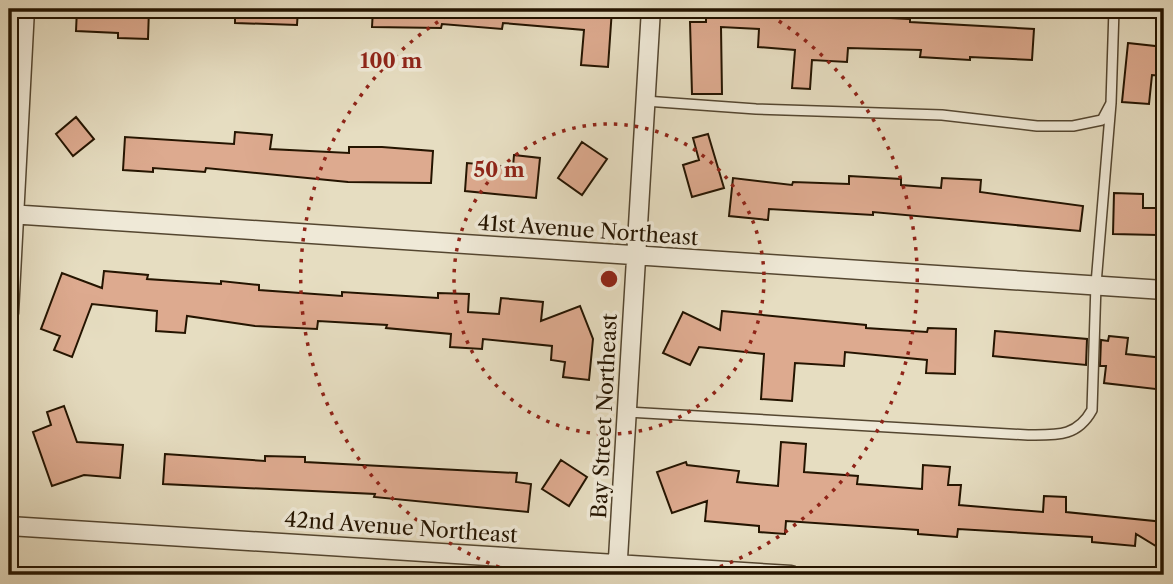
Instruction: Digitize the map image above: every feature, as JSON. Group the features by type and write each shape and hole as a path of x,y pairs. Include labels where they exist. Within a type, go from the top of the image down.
{"street":[{"path":"9,313 16,53 25,9"},
{"name":"Bay Street Northeast","path":"617,569 651,9"},
{"name":"41st Avenue Northeast","path":"12,214 1164,290"},
{"name":"42nd Avenue Northeast","path":"9,526 617,569 791,575"}],"lane":[{"path":"627,412 1028,435 1069,432 1084,425 1092,410 1096,284 1111,103 1114,9"},
{"path":"645,100 756,109 942,115 1037,126 1073,126 1102,120 1111,103"}],"building":[{"path":"77,9 149,9 148,39 118,38 118,33 76,31"},
{"path":"235,9 298,9 297,25 235,23"},
{"path":"373,9 612,9 608,67 581,65 584,30 503,23 502,29 442,24 441,28 372,27"},
{"path":"706,9 910,19 910,22 1034,29 1032,60 920,57 921,50 848,48 847,62 812,60 810,89 792,88 795,50 758,47 759,29 721,27 722,94 692,94 690,22 706,22"},
{"path":"1128,43 1164,47 1164,76 1152,75 1149,104 1122,102"},
{"path":"76,117 94,139 73,156 56,134"},
{"path":"235,132 272,135 270,149 349,153 349,147 382,147 433,151 431,183 348,182 206,168 205,172 153,168 153,172 123,170 125,137 234,144"},
{"path":"708,134 724,188 692,197 683,165 699,160 693,138"},
{"path":"582,142 607,159 582,195 558,178"},
{"path":"514,155 540,158 536,198 465,191 467,163 513,167"},
{"path":"849,176 901,179 901,185 941,188 942,178 981,180 980,192 1083,206 1080,231 873,212 873,215 769,209 768,220 729,216 733,178 792,185 793,182 849,184"},
{"path":"1114,193 1143,194 1143,208 1157,208 1157,235 1113,234"},
{"path":"104,271 148,275 147,279 221,284 221,281 259,285 259,290 342,296 342,292 438,298 438,293 469,294 468,312 499,314 501,298 543,302 541,321 580,306 593,339 589,380 563,377 565,362 551,360 552,346 483,339 482,349 450,347 451,334 386,328 387,325 318,321 317,329 255,326 187,316 185,333 156,331 157,311 92,304 72,357 54,350 60,336 41,329 62,273 102,288"},
{"path":"722,311 866,325 866,328 927,332 928,328 956,329 955,374 926,373 927,360 845,352 844,366 795,363 792,401 761,399 764,354 699,347 690,365 663,353 683,312 720,330"},
{"path":"995,331 1087,339 1086,365 993,356"},
{"path":"1109,336 1128,338 1126,354 1164,358 1164,390 1104,383 1106,366 1100,366 1101,340 1108,341"},
{"path":"64,406 77,442 123,445 120,478 84,475 52,486 33,432 51,425 47,412"},
{"path":"781,442 806,444 804,472 858,476 857,484 922,489 923,465 950,467 948,485 961,485 959,505 1043,512 1044,496 1066,497 1066,512 1164,522 1164,551 1136,534 1135,546 1092,542 1092,537 958,529 957,537 918,534 918,530 786,521 785,534 759,532 759,526 705,521 707,501 672,513 657,472 686,462 687,465 739,471 737,482 778,486"},
{"path":"165,454 265,461 265,456 305,457 305,462 517,473 516,482 531,484 528,512 374,497 375,494 163,484"},
{"path":"561,460 587,477 569,506 542,489"}]}
